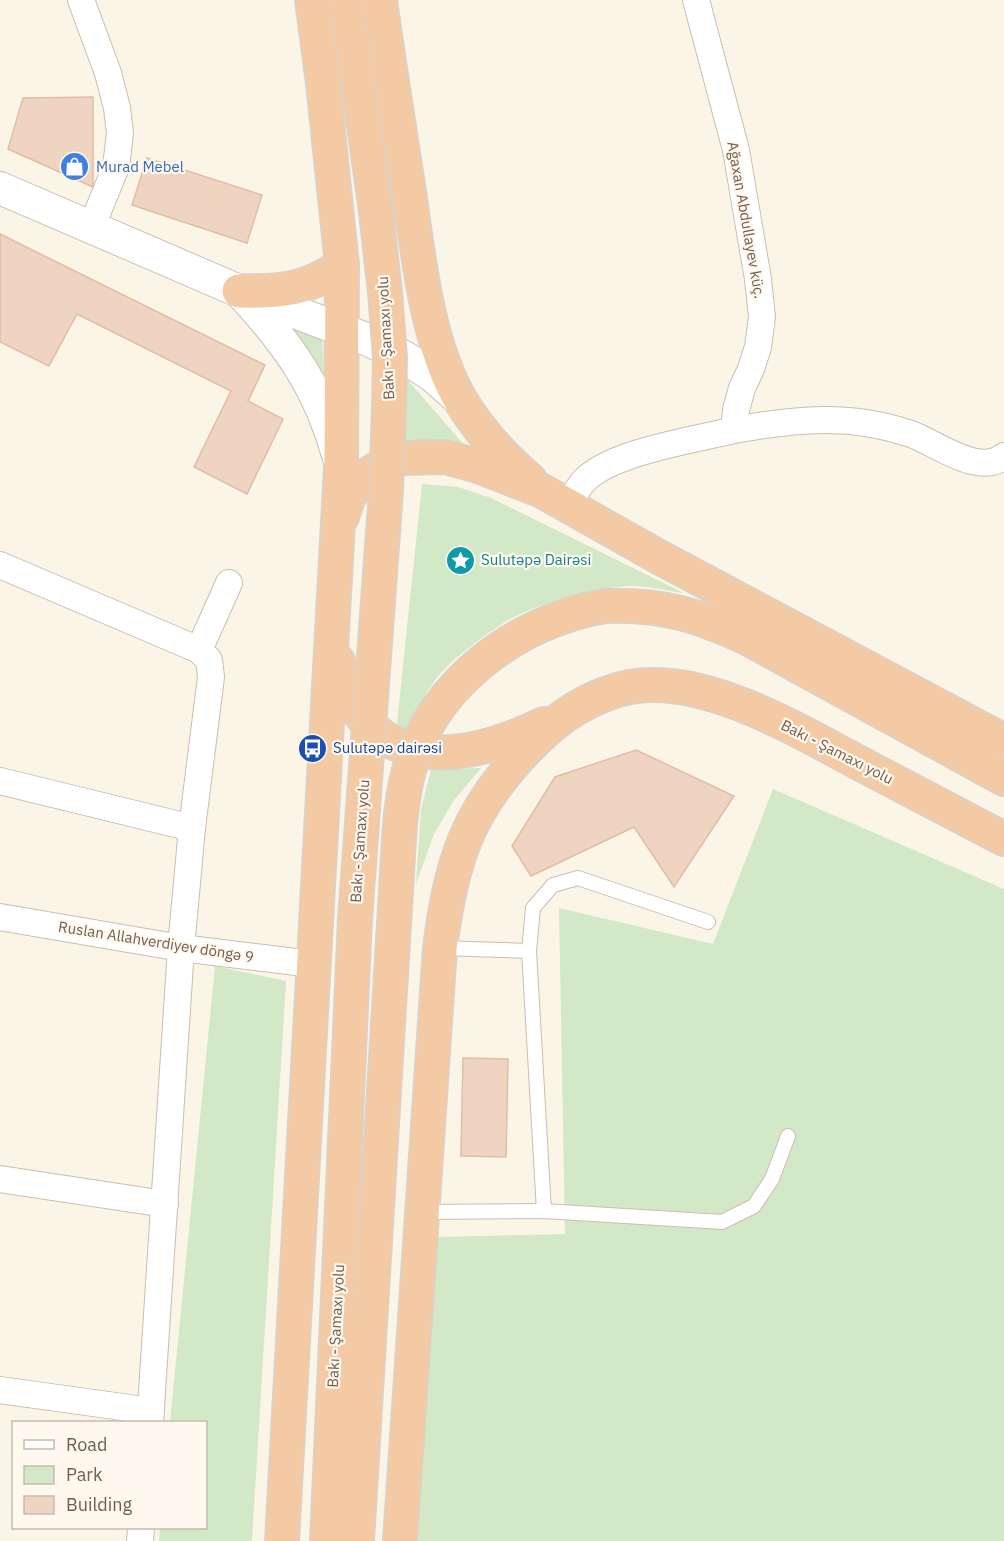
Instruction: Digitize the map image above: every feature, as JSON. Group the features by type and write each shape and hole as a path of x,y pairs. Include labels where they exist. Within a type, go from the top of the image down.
{"highway":[{"path":"282,1541 341,468 342,265 312,0"},
{"name":"Bakı - Şamaxı yolu","path":"327,1541 355,920 386,491 390,358 375,204 346,0"},
{"path":"380,0 420,265 438,344 460,400 499,451 555,498"},
{"path":"342,265 356,302 368,308 382,310 393,307 412,292 420,265"},
{"path":"239,291 268,292 306,286 342,265"},
{"path":"339,525 355,487 383,465 402,458 445,457 459,461 555,498 619,535 1004,741"},
{"path":"357,1541 402,804 409,768 424,732 461,679 512,640 578,610 636,604 672,609 713,622 749,639 1004,778"},
{"path":"333,633 338,663 354,708 371,728 398,746 425,753 453,753 484,747 521,735 571,711"},
{"name":"Bakı - Şamaxı yolu","path":"400,1541 440,948 446,902 456,862 474,817 512,765 536,739 571,711 601,696 632,687 668,686 737,702 782,723 1004,839"}],"street":[{"path":"81,0 108,73 117,108 120,133 116,167 91,228"},
{"name":"Ağaxan Abdullayev küç.","path":"696,0 736,150 758,279 762,317 758,347 742,388 734,430"},
{"path":"0,188 239,291 343,329 404,357 433,376 460,400"},
{"path":"239,291 267,321 308,379 330,429 341,468"},
{"path":"555,498 601,468 633,454 734,430 781,422 827,419 880,424 914,435 973,463 987,463 1004,456"},
{"path":"0,564 199,650 209,660 211,677 192,828 181,948 151,1417 0,1390"},
{"path":"199,650 229,583"},
{"path":"0,782 192,828"},
{"name":"Ruslan Allahverdiyev döngə 9","path":"0,917 181,948 313,964"},
{"path":"0,1179 165,1204"}],"lane":[{"path":"544,1210 529,951 533,908 553,885 578,878 708,922"},
{"path":"440,948 529,951"},
{"path":"421,1212 544,1210 722,1222 754,1206 772,1179 788,1136"}],"green space":[{"path":"274,315 322,334 324,387"},
{"path":"405,377 466,447 400,439"},
{"path":"422,484 458,487 491,498 684,593 639,586 604,589 553,602 510,619 470,647 435,680 416,713 392,771"},
{"path":"481,768 454,800 434,834 416,884 421,809 431,770"},
{"path":"773,789 1004,889 1004,1541 417,1541 437,1237 565,1234 559,908 713,944"},
{"path":"215,966 286,981 252,1541 159,1541 160,1529 207,1529 207,1421 170,1421"}],"building":[{"path":"93,97 93,187 8,149 23,98"},
{"path":"147,158 262,195 247,243 132,205"},
{"path":"0,234 265,365 248,401 283,419 247,494 194,467 231,391 77,314 49,366 0,342"},
{"path":"636,750 734,796 674,887 634,827 531,876 512,846 555,777"},
{"path":"463,1058 508,1059 506,1157 461,1156"}],"place":[{"name":"Murad Mebel","path":"75,167"},
{"name":"Sulutəpə Dairəsi","path":"460,560"},
{"name":"Sulutəpə dairəsi","path":"312,748"}]}
